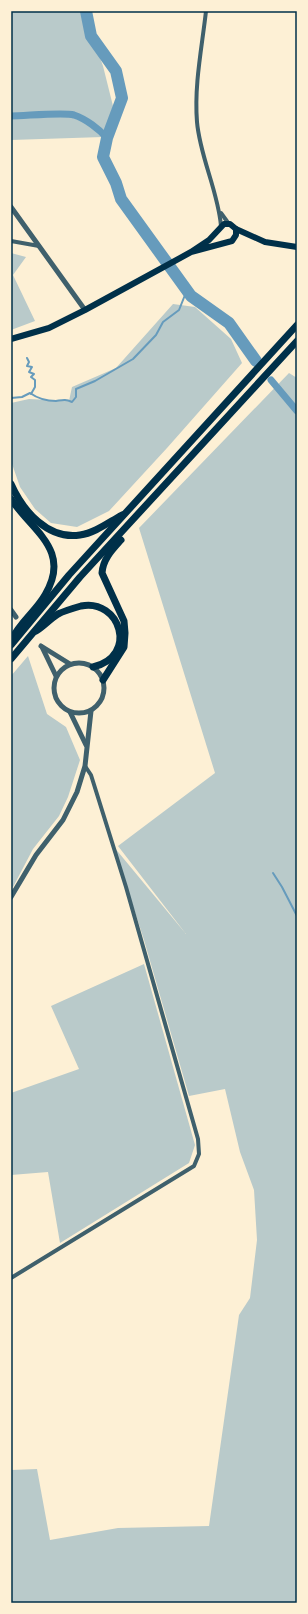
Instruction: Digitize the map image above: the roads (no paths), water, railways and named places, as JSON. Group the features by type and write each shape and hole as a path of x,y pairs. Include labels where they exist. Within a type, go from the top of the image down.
{"highway":[{"path":"11,645 70,575 297,325"},
{"path":"11,660 33,632 137,515 297,341"},
{"path":"11,484 16,495 31,514 46,529 63,535 80,536 93,532 127,512"},
{"path":"11,499 43,535 51,547 54,566 51,580 45,595 17,628 11,641"},
{"path":"103,680 124,647 125,633 124,621 102,573 102,567 107,555 127,532 137,515"},
{"path":"33,632 45,626 58,614 82,606 96,607 111,614 120,630 119,646 109,661 93,667"}],"main road":[{"path":"11,339 49,328 85,310 191,252 209,240 220,228 229,224 236,229 265,242 297,247"},
{"path":"220,228 219,236 225,242"},
{"path":"191,252 235,238 236,229"}],"street":[{"path":"206,11 197,95 197,122 206,163 220,212 220,228"},
{"path":"11,207 85,310"},
{"path":"220,212 229,224"},
{"path":"11,241 39,246"},
{"path":"11,610 16,617"},
{"path":"56,676 41,646 70,664"},
{"path":"78,662 93,667 99,672 103,680 104,694 101,701 91,710 84,713 70,712 58,704 55,697 54,682 56,676 64,667 78,662"},
{"path":"11,897 36,855 63,820 77,792 85,766 86,745 91,710"},
{"path":"70,712 86,745"},
{"path":"11,1278 194,1166 199,1154 198,1139 126,887 91,775 85,766"}],"waterway":[{"path":"86,11 91,36 116,71 122,98 107,138 103,157 116,183 121,199 191,296 229,323 256,361"},
{"path":"11,116 53,114 74,115 92,125 107,138"},
{"path":"11,398 22,397 30,393 46,400 66,400 72,402 76,397 76,389 95,381 133,359 156,335 163,322 179,310 187,290"},
{"path":"27,358 29,362 27,366 32,367 29,372 34,374 31,377 35,380 35,387 31,394"},
{"path":"271,380 297,411"},
{"path":"273,873 297,916"}]}
